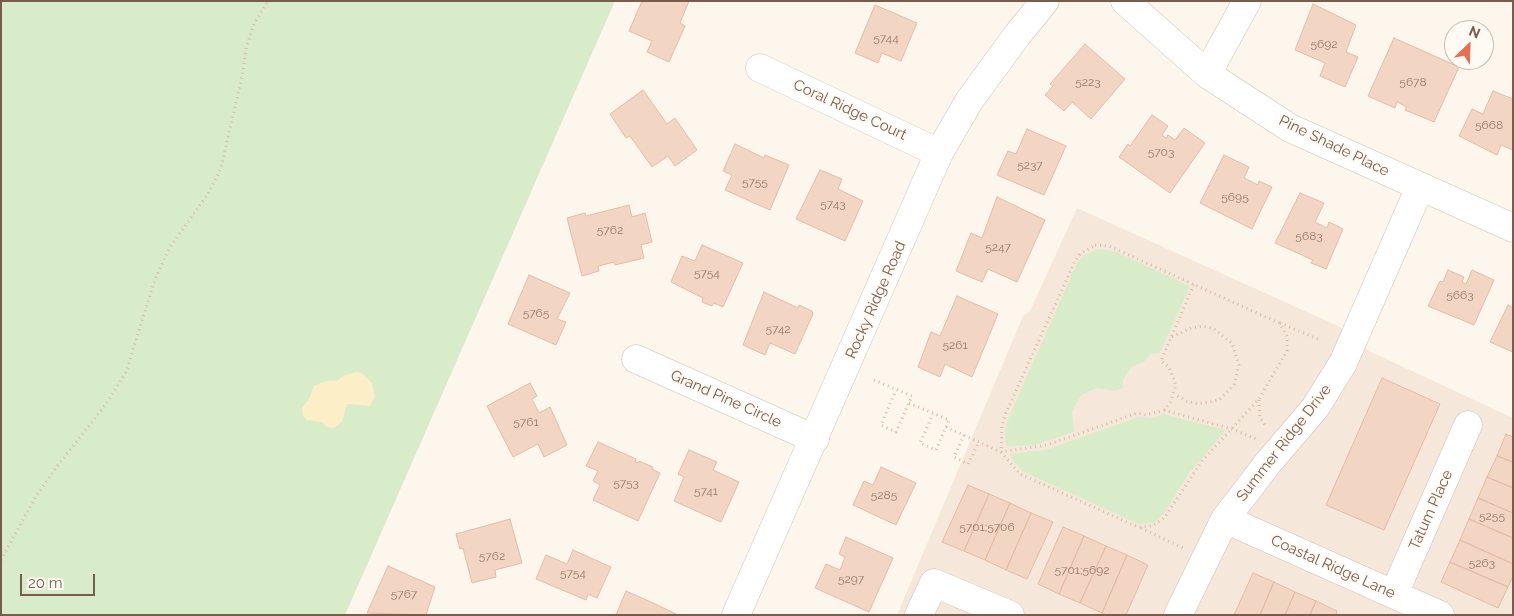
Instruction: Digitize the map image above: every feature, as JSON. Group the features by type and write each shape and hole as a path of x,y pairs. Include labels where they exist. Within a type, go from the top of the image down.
{"street":[{"name":"Rocky Ridge Road","path":"736,615 940,153 969,101 1018,34 1045,1"},
{"name":"Pine Shade Place","path":"1125,1 1207,74 1290,128 1513,228"},
{"path":"1207,74 1247,1"},
{"name":"Coral Ridge Court","path":"760,68 940,153"},
{"name":"Summer Ridge Drive","path":"1178,615 1225,519 1268,462 1315,408 1343,363 1420,187"},
{"name":"Grand Pine Circle","path":"636,359 815,439"},
{"name":"Tatum Place","path":"1394,594 1468,425"},
{"name":"Coastal Ridge Lane","path":"1225,519 1440,615"},
{"path":"919,615 934,583 1010,615"}],"path":[{"path":"1,560 34,498 55,468 106,404 126,372 155,279 170,247 208,194 221,168 243,72 246,48 254,24 268,1"},
{"path":"1002,452 1002,427 1005,415 1074,261 1080,254 1095,245 1109,246 1320,340"},
{"path":"1164,410 1174,394 1176,385 1174,376 1161,361 1194,284"},
{"path":"1138,527 1152,526 1164,518 1187,482 1259,399 1288,351 1287,336 1279,323"},
{"path":"1172,338 1191,328 1203,326 1214,329 1232,343 1240,365 1234,385 1218,400 1198,404 1188,402 1174,394"},
{"path":"874,380 912,396 896,432 881,425 896,390"},
{"path":"1259,399 1260,418 1268,429"},
{"path":"909,403 949,420 936,450 920,443 933,414"},
{"path":"1002,452 1047,445 1137,413 1146,415 1164,410 1232,429 1258,440"},
{"path":"946,427 1002,452 1020,474 1183,548"},
{"path":"964,435 954,457 968,464 979,442"}],"shaded area":[{"path":"1077,208 1338,326 1369,351 1513,418 1513,615 897,615 1023,316 1030,311"}],"green space":[{"path":"1,1 615,1 345,615 1,615"},
{"path":"1098,249 1114,251 1190,286 1160,353 1150,354 1144,362 1131,367 1123,380 1123,388 1115,391 1097,388 1081,395 1072,412 1074,432 1035,445 1006,446 1005,433 1008,419 1077,263 1083,256"},
{"path":"1163,414 1226,430 1189,473 1164,513 1155,522 1139,524 1028,474 1021,470 1009,454 1046,450 1138,417 1153,418"}],"sand":[{"path":"356,372 362,373 372,383 375,397 370,406 347,404 342,422 334,428 327,427 322,422 306,420 303,416 302,408 309,399 314,386 326,381 337,381 343,376"}],"building":[{"path":"642,1 689,1 680,23 685,26 669,62 647,52 652,41 629,31"},
{"path":"1313,4 1356,25 1346,52 1358,57 1345,87 1320,76 1325,63 1295,50"},
{"path":"875,5 917,23 901,61 882,53 878,63 855,53"},
{"path":"1394,38 1444,60 1444,70 1458,70 1434,122 1405,110 1407,107 1397,102 1395,108 1368,96"},
{"path":"1085,44 1125,79 1091,119 1072,102 1064,111 1045,95 1053,86 1050,84"},
{"path":"643,90 667,124 675,118 697,150 675,166 668,156 652,167 630,136 626,138 610,114"},
{"path":"1493,91 1513,99 1513,150 1501,145 1497,155 1459,136 1472,109 1483,114"},
{"path":"1152,115 1168,126 1162,135 1166,138 1168,135 1175,140 1184,128 1205,143 1170,193 1119,157 1128,144 1130,146"},
{"path":"1027,129 1066,146 1044,195 997,175 1008,151 1016,154"},
{"path":"735,144 764,158 765,155 789,165 770,210 725,190 732,175 723,171"},
{"path":"1224,155 1249,167 1244,178 1258,185 1259,181 1272,187 1252,229 1200,203"},
{"path":"820,170 842,179 838,189 863,201 845,241 796,219"},
{"path":"1300,193 1324,203 1315,222 1327,228 1329,222 1343,229 1326,269 1311,263 1313,260 1275,243"},
{"path":"997,197 1045,220 1017,282 988,269 982,282 956,271 971,233 982,238"},
{"path":"629,205 632,217 645,213 652,242 641,245 644,258 615,265 614,262 598,266 599,271 582,276 567,218 585,213 586,216"},
{"path":"702,245 743,263 723,307 714,303 712,306 702,302 703,298 671,282 682,256 695,261"},
{"path":"1448,270 1464,277 1462,282 1466,284 1472,270 1494,280 1474,325 1428,306 1440,281 1443,282"},
{"path":"529,275 570,293 557,319 566,322 556,345 508,324"},
{"path":"764,292 798,308 799,305 812,311 813,314 795,354 770,343 765,355 743,345"},
{"path":"957,296 998,314 972,377 945,364 940,377 918,367 931,332 940,336"},
{"path":"1508,305 1513,308 1513,352 1490,342"},
{"path":"1382,378 1440,404 1384,530 1326,505"},
{"path":"530,383 537,396 532,399 539,413 550,407 567,445 544,457 538,444 513,457 487,406"},
{"path":"1506,434 1513,437 1513,462 1497,456"},
{"path":"598,442 636,459 635,462 638,463 639,461 653,467 652,469 660,473 638,521 593,500 600,485 593,481 598,471 586,466"},
{"path":"689,450 717,462 713,470 739,482 721,522 674,501 684,477 678,474"},
{"path":"1497,456 1513,462 1513,488 1487,477"},
{"path":"881,467 916,483 896,525 853,505 864,481 873,485"},
{"path":"1487,477 1513,488 1513,513 1478,498"},
{"path":"968,485 989,494 964,551 942,542"},
{"path":"989,494 1010,503 985,560 964,551"},
{"path":"1478,498 1513,513 1513,538 1469,519"},
{"path":"1010,503 1031,513 1006,570 985,560"},
{"path":"1031,513 1053,522 1027,579 1006,570"},
{"path":"510,519 522,563 495,570 496,577 472,583 463,548 460,549 456,534"},
{"path":"1469,519 1513,538 1513,564 1460,540"},
{"path":"1063,527 1084,536 1059,594 1038,584"},
{"path":"1084,536 1106,546 1080,603 1059,594"},
{"path":"846,537 893,558 869,612 815,588 826,564 840,570 845,557 839,554"},
{"path":"1460,540 1513,564 1513,576 1508,587 1450,562"},
{"path":"1106,546 1127,555 1102,613 1080,603"},
{"path":"573,550 611,567 597,598 588,594 586,600 536,579 546,555 567,564"},
{"path":"1127,555 1148,565 1126,615 1107,615 1102,613"},
{"path":"1450,562 1508,587 1498,608 1441,582"},
{"path":"388,566 435,587 426,615 367,613"},
{"path":"1253,573 1274,582 1260,615 1234,615"},
{"path":"1274,582 1295,592 1285,615 1260,615"},
{"path":"626,591 651,602 678,615 616,615"},
{"path":"1295,592 1316,601 1310,615 1285,615"},
{"path":"1316,601 1337,611 1336,615 1310,615"}]}
